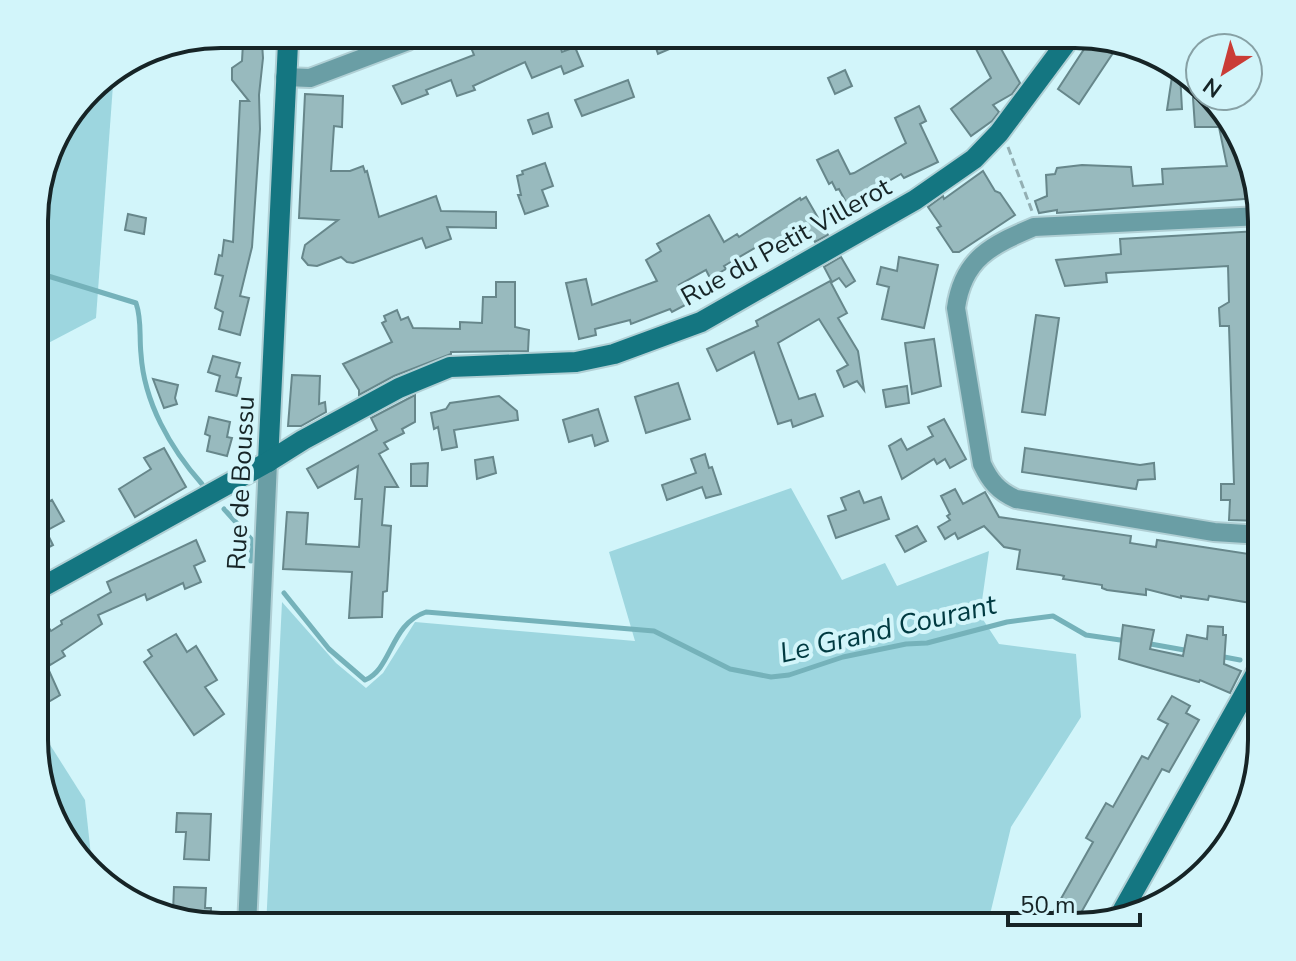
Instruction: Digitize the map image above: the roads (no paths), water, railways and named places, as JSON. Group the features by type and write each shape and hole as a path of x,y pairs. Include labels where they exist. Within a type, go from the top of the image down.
{"street":[{"name":"Rue de Boussu","path":"248,913 288,48"},
{"path":"285,77 310,78 389,48"},
{"name":"Rue du Petit Villerot","path":"48,584 399,388 450,367 576,362 614,354 701,322 915,200 974,159 999,133 1062,48"},
{"path":"1248,217 1034,227 1003,240 977,258 967,271 956,308 982,464 989,479 1002,493 1016,499 1214,532 1248,534"},
{"path":"1125,906 1248,688"}],"waterway":[{"name":"Le Grand Courant","path":"48,276 136,303 143,372 153,407 169,440 202,484"},
{"path":"224,509 251,539 251,561"},
{"name":"Le Grand Courant","path":"284,593 329,649 365,680 381,666 405,626 426,612 654,631 730,669 771,677 789,675 843,657 906,644 927,643 1007,622 1053,616 1086,635 1127,641"},
{"name":"Le Grand Courant","path":"1145,643 1190,651"},
{"name":"Le Grand Courant","path":"1219,656 1240,660"}]}
